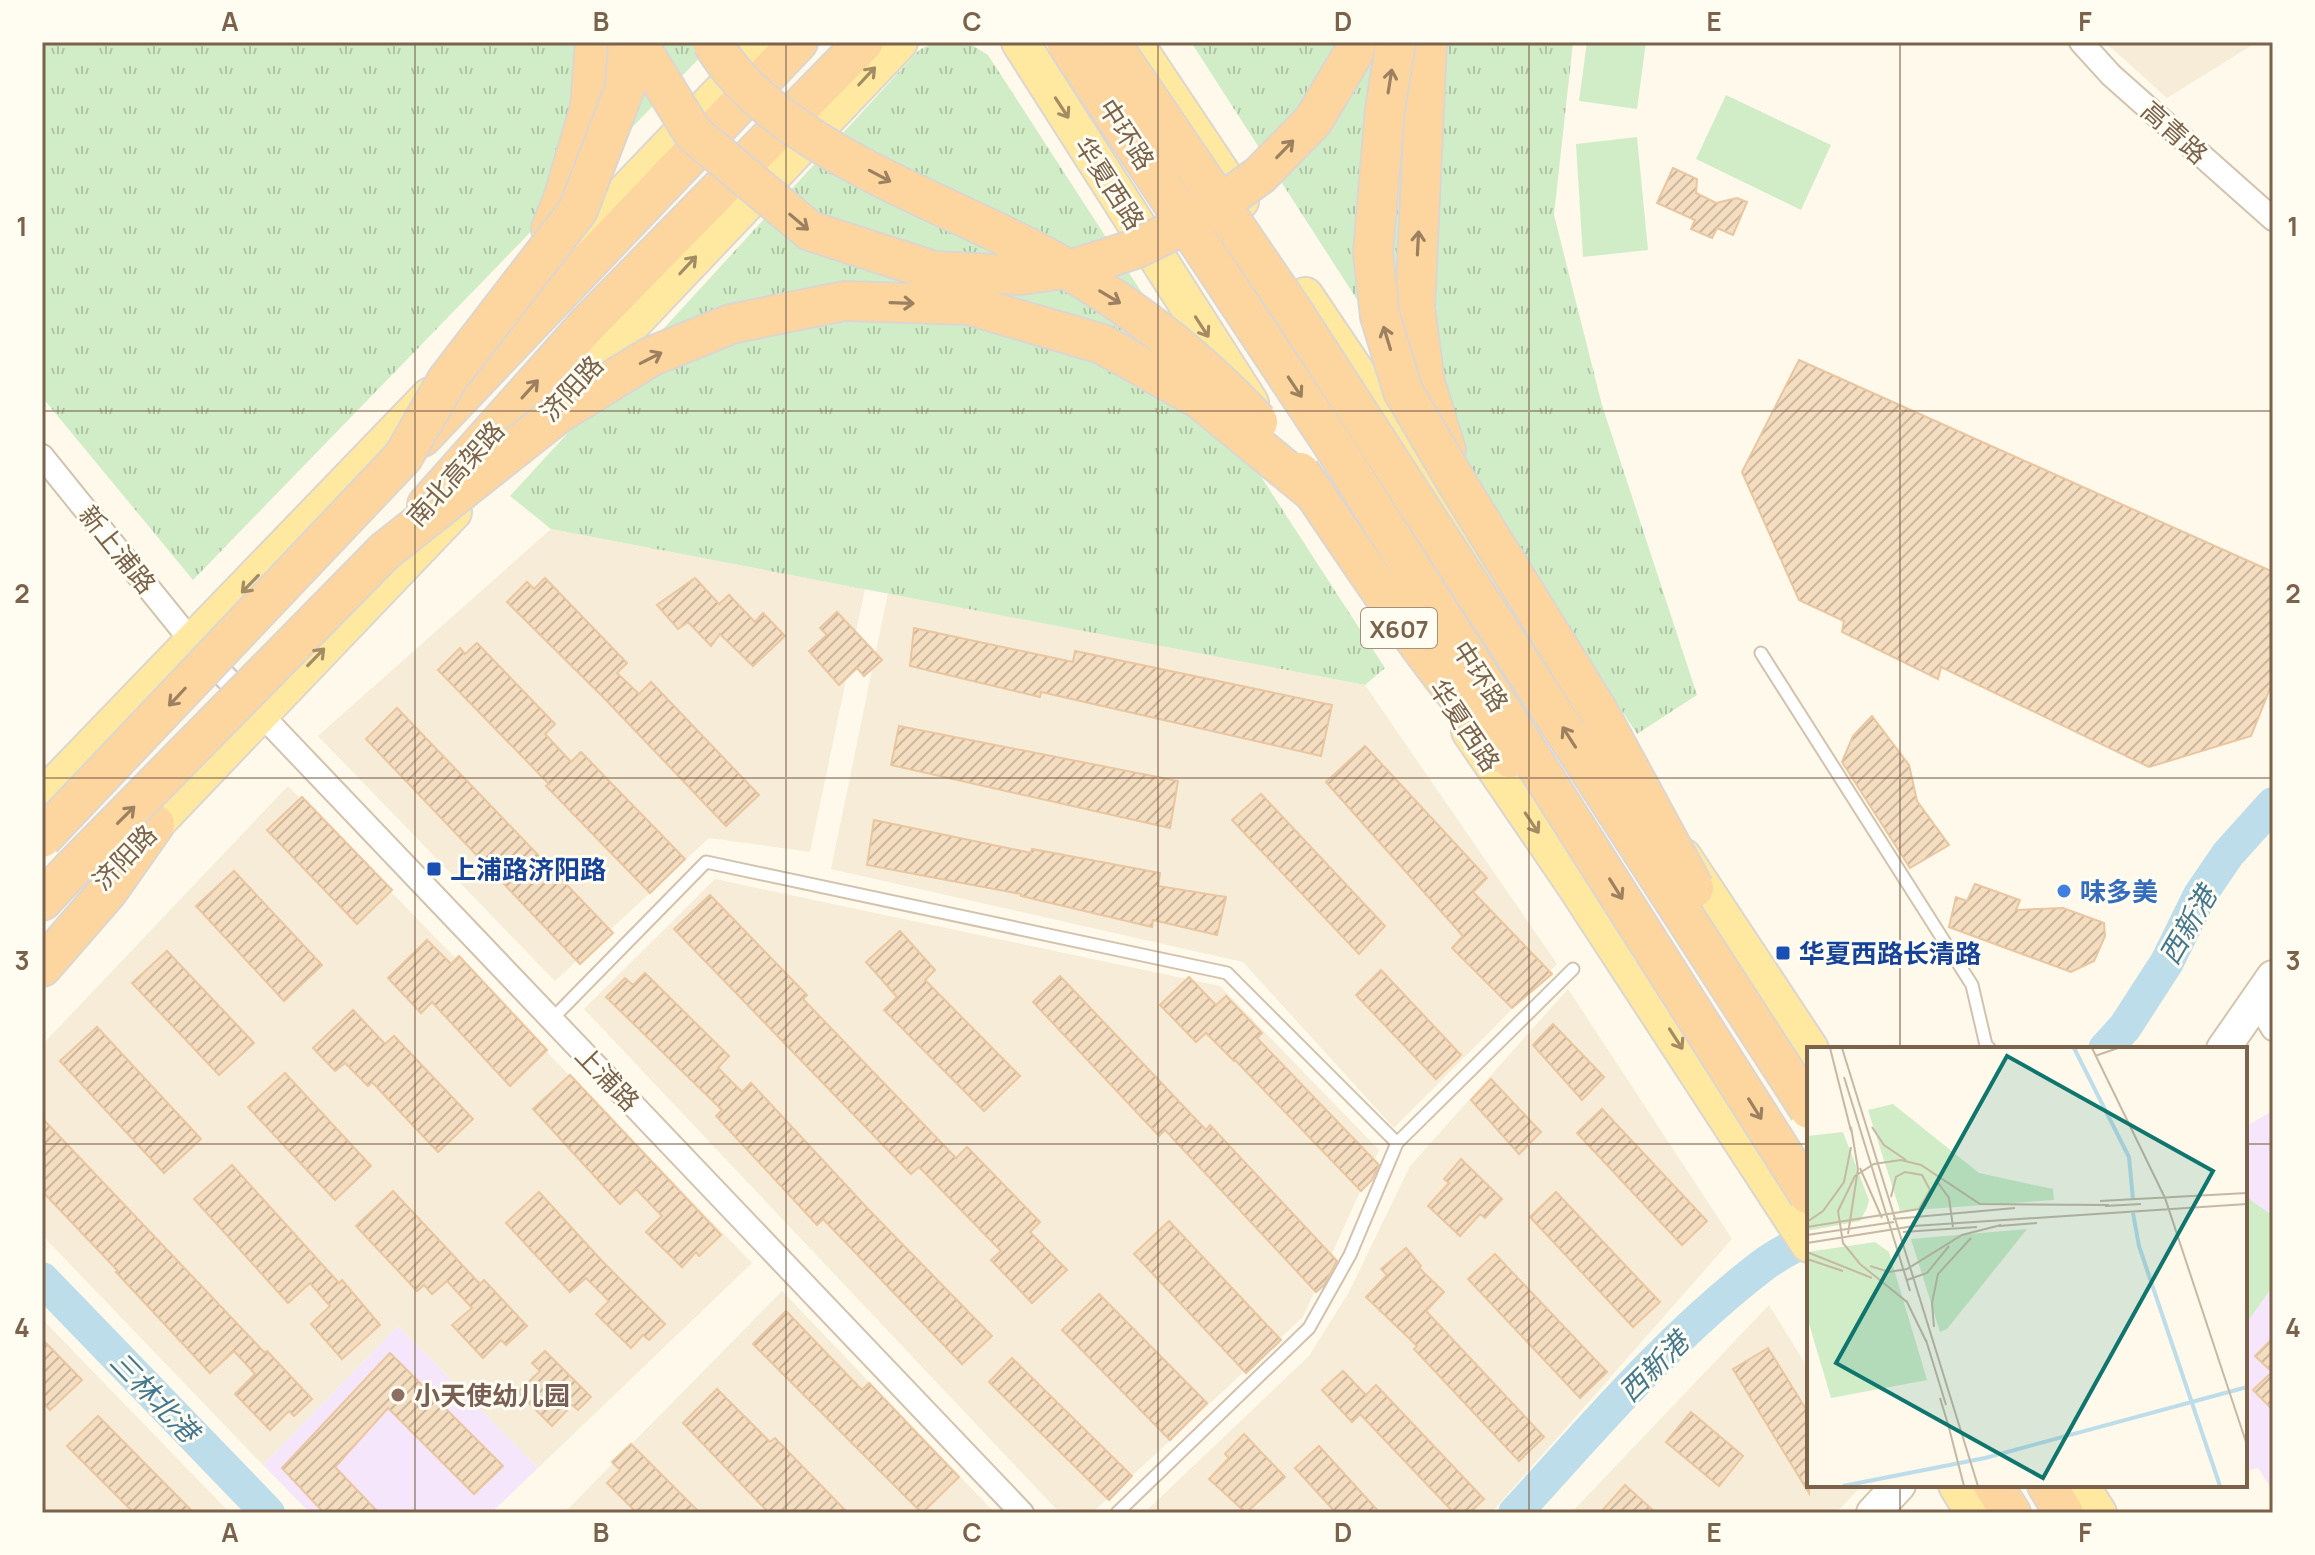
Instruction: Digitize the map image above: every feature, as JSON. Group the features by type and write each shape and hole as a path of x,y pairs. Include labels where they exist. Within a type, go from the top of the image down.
{"highway":[{"path":"539,260 564,196 590,108 595,42"},
{"path":"403,457 447,380 578,210 625,88 628,42"},
{"path":"637,42 693,133 810,231 934,271 1020,275 1079,267 1135,249 1205,215 1260,175 1313,121 1357,42"},
{"path":"712,42 723,61 771,108 831,150 955,215 1043,255 1141,316 1223,383 1288,454 1401,621 1475,717 1588,845"},
{"name":"南北高架路","path":"42,839 798,42"},
{"name":"南北高架路","path":"42,901 385,551 587,325 864,42"},
{"name":"中环路","path":"1066,42 1335,448 1588,845 1798,1202"},
{"name":"中环路","path":"1110,42 1797,1059 1807,1101"},
{"path":"1396,42 1385,109 1373,253 1380,316 1403,391 1598,711 1698,896 1797,1059"},
{"path":"1427,42 1415,308 1425,383 1457,483"},
{"path":"385,551 559,413 650,357 731,324 844,301 969,305 1102,344 1201,400 1314,493"},
{"path":"45,955 108,891 155,824"},
{"path":"1994,1487 2011,1513"},
{"path":"2048,1487 2064,1513"}],"main road":[{"path":"42,798 769,42"},
{"name":"济阳路","path":"155,824 899,42"},
{"name":"华夏西路","path":"1020,42 1323,518 1798,1202 1807,1236"},
{"path":"1134,42 1760,971 1797,1059"},
{"path":"2224,1047 2265,989"},
{"path":"1873,1513 1897,1487"},
{"path":"1958,1487 1974,1513"},
{"path":"2081,1487 2098,1513"}],"street":[{"name":"高青路","path":"2081,42 2111,75 2273,219"},
{"name":"新上浦路","path":"42,456 193,643"},
{"name":"上浦路","path":"193,643 1022,1513"},
{"path":"2265,989 2273,1029"}],"lane":[{"path":"1761,653 1972,985 1988,1047"},
{"path":"552,1019 706,862 1227,973 1397,1143"},
{"path":"1117,1513 1309,1328 1350,1255 1397,1143 1573,969"}],"shaded area":[{"path":"2105,42 2257,42 2167,98"},
{"path":"551,529 865,589 810,852 709,838 555,981 318,736"},
{"path":"888,593 1365,685 1557,964 1394,1128 1243,962 831,869"},
{"path":"288,786 752,1263 538,1468 398,1326 263,1465 42,1235 42,1045"},
{"path":"715,879 1220,986 1379,1150 1303,1317 1092,1513 1060,1513 584,1009"},
{"path":"1568,989 1732,1239 1491,1513 1144,1513 1309,1356 1349,1292 1410,1166"},
{"path":"2269,1113 2273,1114 2273,1491 2258,1468 2247,1471 2247,1126"},
{"path":"782,1291 995,1513 564,1513"},
{"path":"1769,1305 1807,1367 1807,1487 1860,1487 1836,1513 1571,1513"},
{"path":"42,1319 230,1513 42,1513"},
{"name":"小天使幼儿园","path":"398,1326 538,1468 491,1513 310,1513 263,1465"}],"green space":[{"path":"42,42 715,42 193,580 42,397"},
{"path":"935,42 967,42 988,55 1385,668 1365,685 551,529 510,496 919,50"},
{"path":"1191,42 1573,42 1554,215 1602,405 1697,695 1637,734"},
{"path":"1587,42 1646,42 1637,109 1579,101"},
{"path":"1726,95 1831,145 1801,210 1696,159"},
{"path":"1637,137 1648,250 1583,257 1576,144"},
{"path":"2247,1197 2273,1216 2273,1286 2247,1322"}],"building":[{"path":"1673,168 1697,179 1696,193 1716,203 1737,198 1747,202 1733,235 1717,228 1712,238 1691,229 1695,220 1657,203"},
{"path":"1799,360 2273,572 2273,681 2251,736 2149,767 1941,667 1938,679 1842,632 1844,621 1799,600 1742,472"},
{"path":"545,578 627,663 617,673 639,694 651,682 759,795 726,826 507,602 527,582 534,589"},
{"path":"695,578 719,604 729,595 755,622 763,613 785,636 753,666 720,634 711,646 688,622 678,629 657,605"},
{"path":"837,612 882,660 864,676 857,668 839,685 809,651 827,635 820,628"},
{"path":"914,628 1073,662 1075,651 1332,705 1321,756 1041,692 1040,697 910,666"},
{"path":"477,643 555,724 545,734 571,762 581,752 685,859 650,893 438,670 460,648 465,654"},
{"path":"397,708 613,933 580,964 366,739"},
{"path":"1872,716 1909,765 1917,801 1949,845 1910,868 1842,762 1853,736"},
{"path":"899,726 1178,781 1170,828 891,765"},
{"path":"1365,746 1487,878 1473,892 1552,974 1512,1008 1452,948 1463,936 1326,782"},
{"path":"1261,794 1385,926 1359,954 1232,820"},
{"path":"302,797 392,890 357,924 267,830"},
{"path":"874,820 1031,853 1032,849 1160,873 1158,886 1226,897 1217,935 1153,920 1152,927 1021,894 867,865"},
{"path":"234,871 322,965 284,1001 196,906"},
{"path":"1975,884 2020,900 2016,910 2063,908 2104,923 2105,936 2094,961 2071,972 1949,927 1956,897 1967,901"},
{"path":"710,895 807,995 803,999 956,1158 967,1147 1040,1222 1030,1232 1067,1270 1032,1303 991,1260 1001,1251 919,1167 911,1174 674,929"},
{"path":"900,931 935,970 925,980 1020,1076 984,1111 884,1010 897,997 866,962"},
{"path":"427,940 451,964 459,956 547,1050 510,1086 432,1002 421,1013 388,978"},
{"path":"167,951 254,1043 219,1075 132,983"},
{"path":"1381,970 1461,1055 1436,1079 1356,995"},
{"path":"645,973 729,1056 718,1068 742,1092 751,1083 992,1336 962,1364 823,1219 817,1225 716,1116 722,1110 606,997 625,978 633,985"},
{"path":"1060,976 1206,1130 1210,1125 1337,1261 1324,1285 1316,1292 1165,1130 1159,1136 1033,1002"},
{"path":"1189,977 1216,1005 1226,996 1262,1033 1257,1038 1379,1165 1372,1180 1361,1191 1206,1033 1196,1042 1160,1005"},
{"path":"353,1010 385,1044 394,1036 473,1119 438,1152 372,1082 368,1086 345,1063 335,1071 313,1048"},
{"path":"1553,1024 1604,1077 1582,1100 1533,1045"},
{"path":"97,1027 201,1139 164,1173 60,1061"},
{"path":"285,1073 371,1166 335,1200 248,1107"},
{"path":"570,1075 721,1235 699,1256 696,1252 682,1267 646,1232 662,1216 636,1189 620,1204 533,1109"},
{"path":"1491,1079 1541,1132 1519,1154 1471,1100"},
{"path":"1602,1109 1707,1221 1682,1245 1577,1133"},
{"path":"42,1118 312,1399 294,1416 289,1411 270,1430 235,1394 255,1374 234,1351 210,1373 42,1191"},
{"path":"1461,1159 1502,1199 1485,1218 1480,1214 1460,1236 1428,1206 1449,1183 1444,1179"},
{"path":"232,1165 339,1283 342,1280 380,1325 342,1359 311,1324 330,1306 310,1283 288,1303 194,1199"},
{"path":"393,1191 480,1284 484,1280 527,1326 506,1345 501,1340 483,1358 452,1325 472,1308 447,1281 432,1294 424,1285 417,1291 356,1226"},
{"path":"539,1192 665,1324 649,1340 643,1335 631,1348 596,1314 609,1301 586,1278 570,1292 506,1223"},
{"path":"1556,1192 1660,1302 1633,1327 1530,1217"},
{"path":"1169,1221 1281,1340 1246,1373 1134,1254"},
{"path":"1406,1248 1421,1266 1419,1268 1444,1292 1426,1311 1544,1437 1519,1461 1414,1349 1417,1346 1366,1297 1387,1275 1381,1269"},
{"path":"1495,1254 1607,1372 1580,1398 1468,1279"},
{"path":"1099,1294 1207,1403 1170,1440 1062,1330"},
{"path":"786,1311 862,1390 869,1383 959,1477 922,1513 753,1344"},
{"path":"2273,1338 2273,1410 2253,1390 2272,1372 2255,1356"},
{"path":"42,1339 82,1380 50,1410 42,1401"},
{"path":"1768,1348 1807,1411 1809,1493 1733,1369"},
{"path":"545,1351 591,1397 578,1410 572,1405 552,1426 518,1392 540,1371 532,1363"},
{"path":"390,1353 503,1466 474,1494 388,1408 335,1467 379,1513 324,1513 282,1468"},
{"path":"1012,1358 1132,1476 1109,1500 989,1382"},
{"path":"1343,1371 1366,1395 1376,1385 1484,1499 1469,1513 1454,1513 1360,1414 1352,1422 1322,1390"},
{"path":"717,1389 770,1442 775,1438 848,1513 769,1513 683,1423"},
{"path":"1691,1412 1743,1456 1719,1486 1666,1442"},
{"path":"98,1416 194,1513 134,1513 67,1446"},
{"path":"1244,1434 1285,1477 1246,1513 1209,1479 1229,1458 1225,1454"},
{"path":"631,1444 700,1513 637,1513 607,1483 620,1470 612,1462"},
{"path":"1319,1446 1380,1513 1336,1513 1295,1468"},
{"path":"1625,1485 1656,1513 1600,1513"}],"waterway":[{"name":"西新港","path":"2107,1047 2125,1027 2167,962 2200,895 2228,854 2273,804"},
{"name":"西新港","path":"1515,1513 1633,1384 1695,1323 1762,1266 1807,1239"},
{"name":"三林北港","path":"42,1279 268,1513"}],"place":[{"name":"上浦路济阳路","path":"434,869"},
{"name":"味多美","path":"2064,891"},
{"name":"华夏西路长清路","path":"1783,953"},
{"name":"小天使幼儿园","path":"398,1395"}]}
